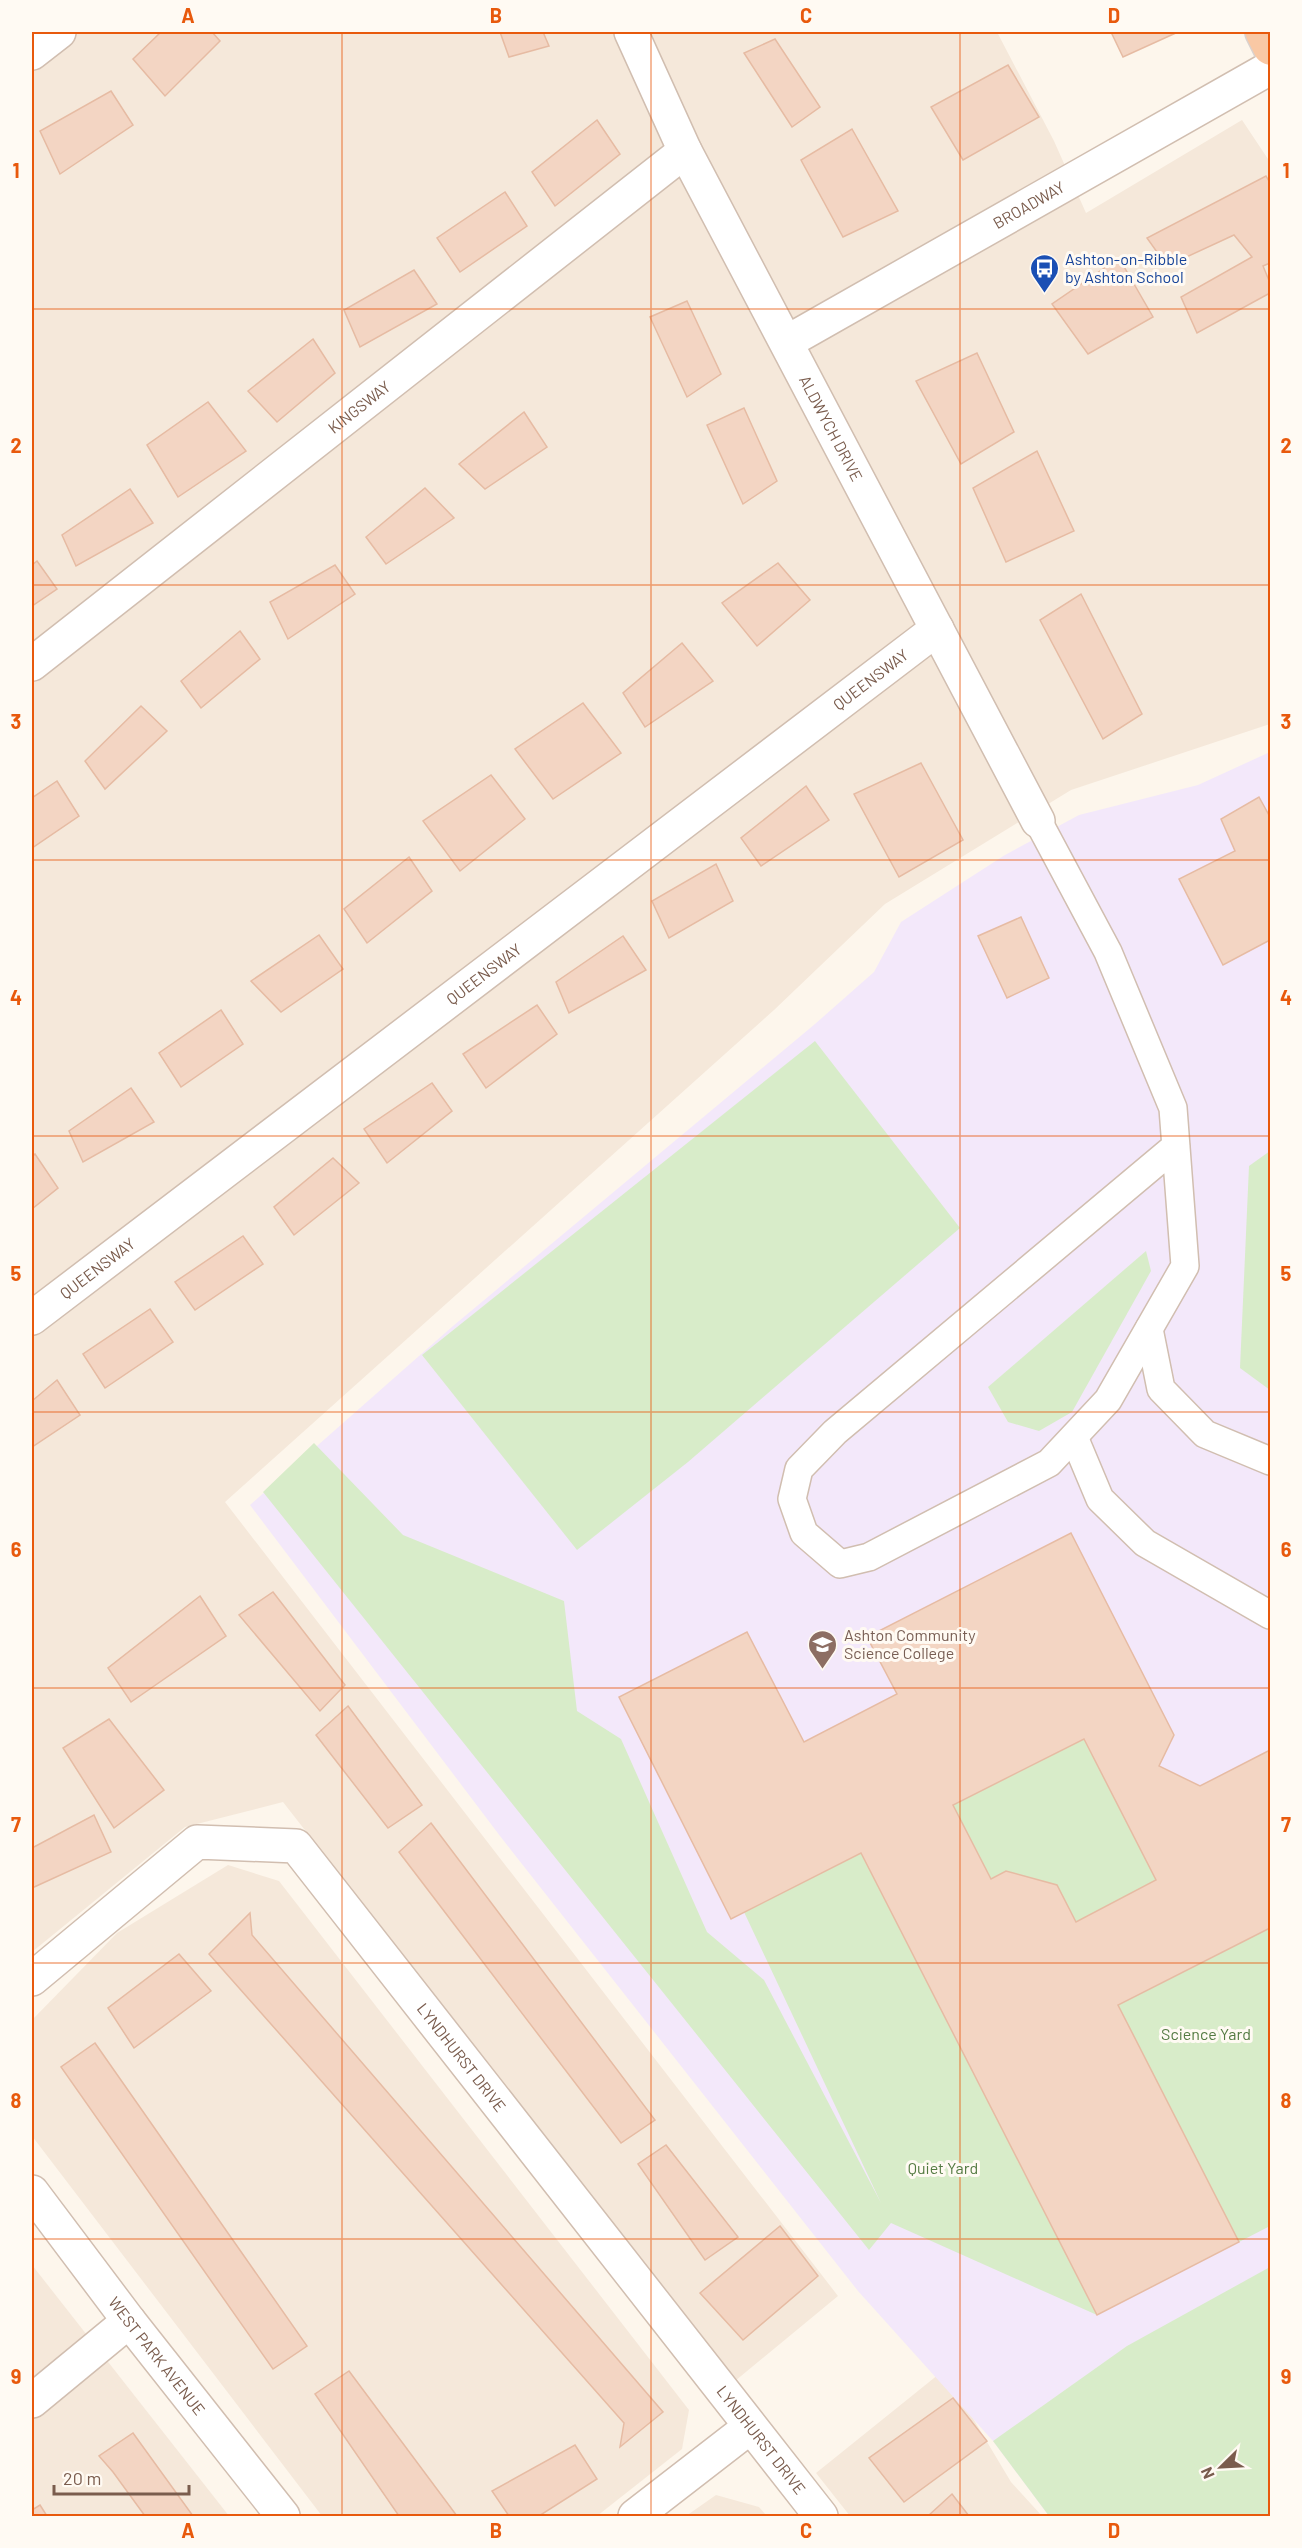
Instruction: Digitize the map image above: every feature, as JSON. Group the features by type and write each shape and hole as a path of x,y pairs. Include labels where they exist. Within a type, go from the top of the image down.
{"highway":[{"path":"1262,32 1270,48"}],"street":[{"path":"32,53 59,32"},
{"name":"ALDWYCH DRIVE","path":"631,32 685,151 1038,821"},
{"name":"BROADWAY","path":"787,342 1270,68"},
{"name":"KINGSWAY","path":"32,664 685,151"},
{"name":"QUEENSWAY","path":"32,1318 938,629"},
{"name":"LYNDHURST DRIVE","path":"32,1979 197,1842 296,1846 821,2517"},
{"name":"WEST PARK AVENUE","path":"32,2192 129,2321 283,2517"},
{"path":"32,2401 129,2321"},
{"path":"635,2517 750,2427"}],"lane":[{"path":"1038,821 1108,952 1173,1108 1176,1146 1185,1266 1108,1400 1049,1463 869,1557 840,1564 804,1533 792,1499 799,1469 835,1432 1176,1146"},
{"path":"1149,1329 1161,1389 1205,1434 1270,1461"},
{"path":"1074,1437 1100,1499 1145,1543 1270,1616"}],"shaded area":[{"path":"80,32 997,32 1054,141 1086,213 1242,120 1270,162 1270,724 1071,790 885,904 774,1010 225,1502 838,2296 735,2381 283,1802 185,1827 32,1952 32,70"},
{"name":"Ashton Community Science College","path":"1270,752 1270,2516 1049,2516 993,2441 858,2291 500,1836 250,1505 453,1326 815,1024 874,972 901,922 1005,855 1079,815 1198,785"},
{"path":"228,1865 279,1881 689,2410 682,2449 597,2516 322,2516 32,2136 32,2020 117,1933"},
{"path":"32,2265 229,2516 32,2516"},
{"path":"944,2370 1011,2482 1042,2516 850,2516 816,2473"},
{"path":"716,2495 759,2507 767,2516 686,2516"}],"green space":[{"path":"815,1041 960,1228 688,1462 577,1550 422,1355"},
{"path":"1270,1151 1270,1390 1240,1368 1249,1166"},
{"path":"1146,1251 1151,1271 1072,1412 1039,1431 1008,1422 988,1387"},
{"name":"Quiet Yard","path":"314,1443 403,1535 564,1601 577,1711 621,1739 707,1932 764,1980 881,2203 744,1912 861,1853 1097,2315 891,2223 869,2250 263,1492"},
{"path":"1084,1739 1156,1880 1076,1922 1057,1885 1006,1871 991,1879 953,1805"},
{"name":"Science Yard","path":"1270,1928 1270,2226 1239,2242 1118,2005"},
{"path":"1270,2267 1270,2516 1049,2516 993,2441 1127,2346"}],"building":[{"path":"161,32 212,32 220,41 165,96 133,59"},
{"path":"500,32 543,32 549,46 509,57"},
{"path":"1111,32 1178,32 1123,57"},
{"path":"775,39 820,107 792,127 744,53"},
{"path":"1008,65 1039,117 963,160 931,107"},
{"path":"111,91 133,125 60,174 40,131"},
{"path":"597,120 620,154 555,206 532,172"},
{"path":"852,129 898,211 843,237 801,160"},
{"path":"1266,176 1270,183 1270,263 1263,266 1270,283 1270,293 1197,333 1181,297 1252,257 1234,235 1167,266 1147,238"},
{"path":"505,192 527,226 460,272 437,238"},
{"path":"1119,258 1153,317 1088,354 1052,304"},
{"path":"414,270 437,304 360,347 344,310"},
{"path":"687,301 721,374 687,397 650,317"},
{"path":"313,339 335,373 277,422 248,391"},
{"path":"977,353 1014,432 961,464 916,381"},
{"path":"208,402 246,451 178,497 147,445"},
{"path":"744,408 777,481 743,504 707,425"},
{"path":"524,412 547,447 485,489 459,464"},
{"path":"1037,451 1074,531 1006,562 973,488"},
{"path":"425,488 454,518 386,564 366,537"},
{"path":"130,489 153,523 76,566 62,535"},
{"path":"37,561 57,589 32,606 32,565"},
{"path":"778,563 810,600 757,646 722,603"},
{"path":"335,565 355,594 288,639 270,602"},
{"path":"1081,594 1142,714 1103,739 1040,620"},
{"path":"240,631 260,659 201,708 181,681"},
{"path":"682,643 713,681 645,727 623,693"},
{"path":"583,703 621,753 553,799 515,749"},
{"path":"141,706 167,731 105,789 85,761"},
{"path":"921,763 963,840 899,877 854,794"},
{"path":"491,775 525,819 460,871 423,821"},
{"path":"57,781 79,816 32,848 32,798"},
{"path":"806,786 829,820 761,866 741,838"},
{"path":"1259,797 1270,817 1270,940 1223,965 1179,879 1235,851 1221,819"},
{"path":"409,857 432,891 367,943 344,909"},
{"path":"716,864 733,901 669,938 652,901"},
{"path":"1021,917 1049,978 1007,998 978,936"},
{"path":"319,935 343,969 281,1012 251,981"},
{"path":"623,936 646,970 569,1013 556,982"},
{"path":"537,1005 557,1034 486,1088 463,1054"},
{"path":"221,1010 243,1044 181,1087 159,1053"},
{"path":"432,1083 452,1111 387,1163 364,1129"},
{"path":"131,1088 154,1122 83,1162 69,1131"},
{"path":"35,1154 58,1188 32,1209 32,1157"},
{"path":"333,1158 359,1183 294,1235 274,1207"},
{"path":"243,1236 263,1264 195,1310 175,1282"},
{"path":"150,1309 173,1342 105,1388 83,1354"},
{"path":"57,1380 80,1415 32,1447 32,1401"},
{"path":"1071,1533 1174,1735 1159,1766 1200,1786 1270,1750 1270,1928 1118,2005 1239,2242 1097,2315 861,1853 731,1919 619,1697 747,1632 804,1742 897,1694 867,1637","holes":["1084,1739 1156,1880 1076,1922 1057,1885 1006,1871 991,1879 953,1805"]},
{"path":"273,1592 345,1685 320,1711 239,1615"},
{"path":"200,1596 226,1636 131,1702 108,1668"},
{"path":"348,1706 422,1805 388,1828 316,1735"},
{"path":"109,1719 164,1790 114,1828 63,1748"},
{"path":"94,1815 111,1852 32,1888 32,1848"},
{"path":"431,1823 655,2120 621,2143 399,1852"},
{"path":"250,1913 252,1935 663,2412 620,2447 624,2423 209,1954"},
{"path":"179,1954 211,1991 134,2048 108,2008"},
{"path":"95,2043 307,2346 273,2369 61,2067"},
{"path":"666,2145 738,2237 705,2260 638,2164"},
{"path":"780,2226 818,2276 743,2340 700,2293"},
{"path":"349,2371 457,2516 399,2516 315,2394"},
{"path":"953,2398 987,2441 904,2502 869,2458"},
{"path":"133,2433 193,2516 145,2516 99,2456"},
{"path":"575,2445 597,2479 539,2516 509,2516 492,2491"},
{"path":"952,2494 969,2516 928,2516"},
{"path":"40,2505 47,2516 32,2516 32,2510"}],"place":[{"name":"Ashton-on-Ribble by Ashton School","path":"1044,294"},
{"name":"Ashton Community Science College","path":"823,1670"}]}
